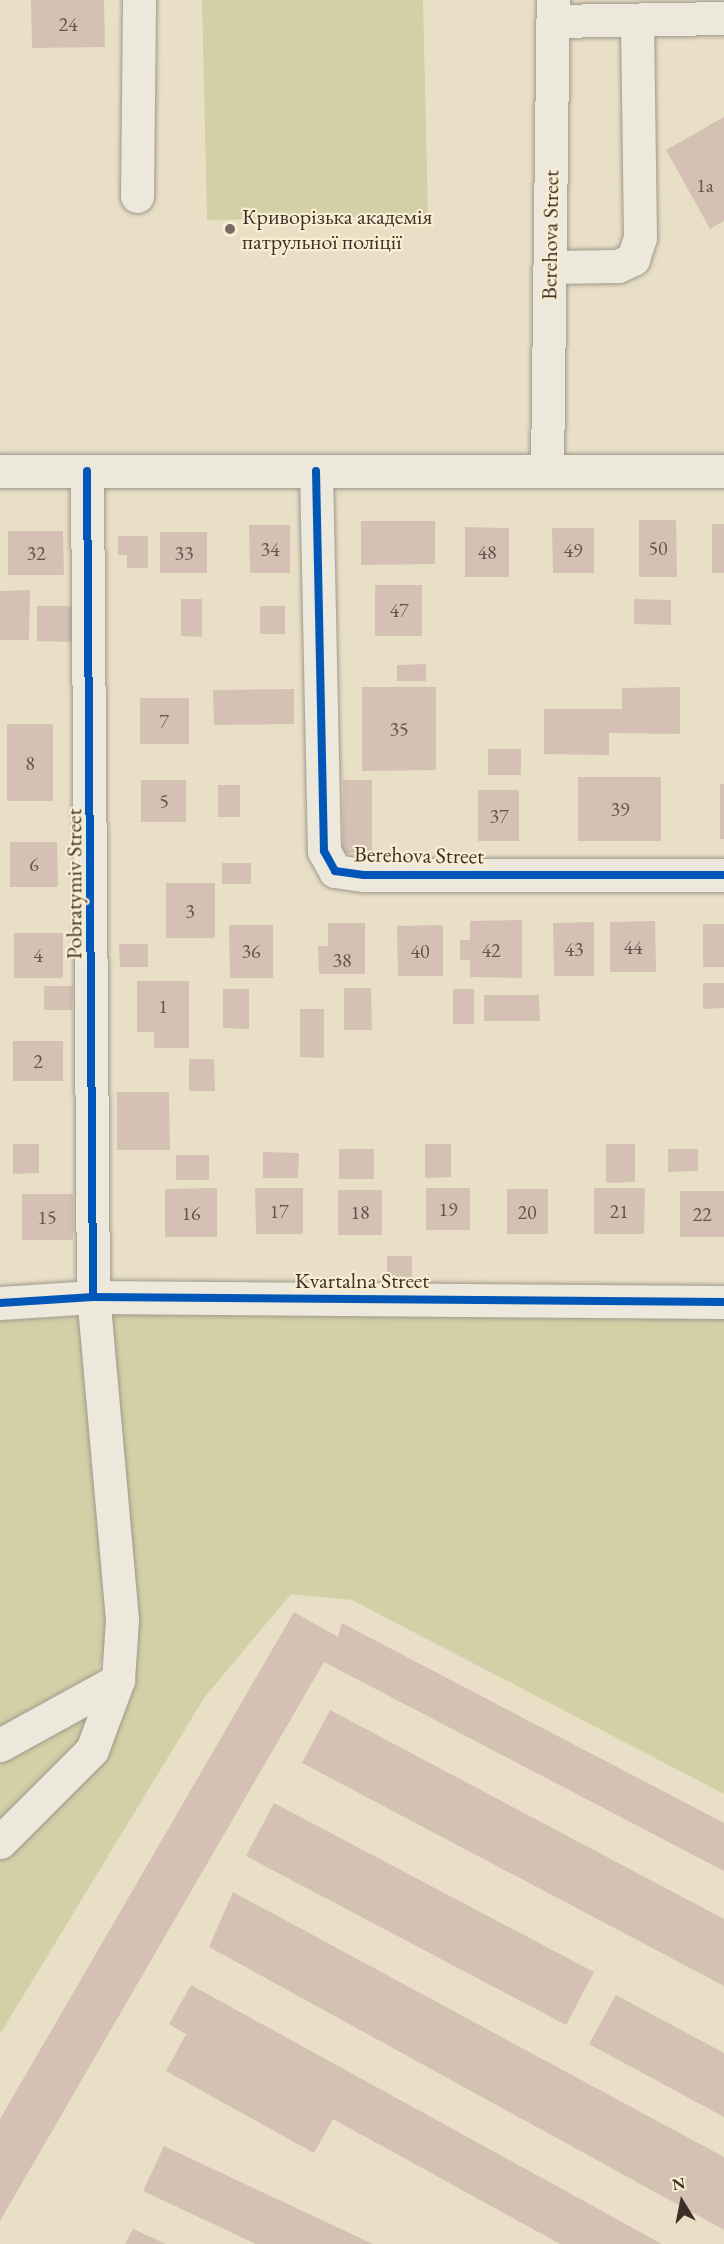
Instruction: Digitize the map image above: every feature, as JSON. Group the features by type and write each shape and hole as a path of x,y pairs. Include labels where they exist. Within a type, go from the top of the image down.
{"street":[{"path":"137,196 139,0"},
{"path":"553,10 637,22 724,18"},
{"name":"Berehova Street","path":"547,471 553,10"},
{"path":"550,267 618,266 633,259 640,237 637,22"},
{"path":"0,471 724,471"},
{"name":"Pobratymiv Street","path":"0,1842 92,1750 118,1680 122,1619 93,1297 87,471"},
{"name":"Berehova Street","path":"316,471 324,851 335,871 364,875 724,874"},
{"name":"Kvartalna Street","path":"0,1303 93,1297 724,1302"},
{"path":"0,1745 118,1680"}],"shaded area":[{"path":"202,0 423,0 428,216 207,220"},
{"path":"93,1297 724,1302 724,1794 352,1600 291,1594 204,1698 0,2034 0,1842 31,1813 118,1680"},
{"path":"77,1316 86,1344 115,1614 96,1678 0,1729 0,1321"},
{"path":"113,1686 80,1750 0,1823 0,1751"}],"building":[{"path":"31,0 104,0 105,47 32,48"},
{"path":"724,117 724,221 710,229 666,150"},
{"path":"639,520 676,520 677,577 639,577"},
{"path":"361,521 435,521 435,564 361,565"},
{"path":"712,524 724,524 724,573 712,573"},
{"path":"249,525 290,525 290,573 250,573"},
{"path":"465,527 509,528 509,577 465,577"},
{"path":"552,528 594,528 594,573 553,573"},
{"path":"8,531 63,531 64,575 8,575"},
{"path":"160,532 207,532 207,573 160,573"},
{"path":"118,536 148,536 148,568 127,568 127,555 118,555"},
{"path":"375,585 422,585 422,636 375,636"},
{"path":"30,590 29,640 0,640 0,591"},
{"path":"181,599 202,599 202,637 181,636"},
{"path":"634,599 671,600 671,625 634,624"},
{"path":"37,606 72,606 73,642 37,641"},
{"path":"260,606 285,606 285,634 260,634"},
{"path":"426,664 426,681 397,681 397,665"},
{"path":"362,687 436,687 436,770 362,771"},
{"path":"680,687 680,734 609,733 609,755 544,754 544,709 622,709 622,688"},
{"path":"294,689 294,724 214,725 213,690"},
{"path":"140,698 189,698 189,744 140,744"},
{"path":"7,724 53,724 53,801 7,801"},
{"path":"488,749 521,749 521,775 488,775"},
{"path":"578,777 661,777 661,841 578,841"},
{"path":"141,780 186,780 186,822 141,822"},
{"path":"343,780 372,780 372,853 343,853"},
{"path":"720,784 724,784 724,839 720,839"},
{"path":"218,785 240,785 240,817 218,817"},
{"path":"478,790 519,790 519,841 478,841"},
{"path":"10,842 57,842 58,887 10,887"},
{"path":"222,863 251,863 251,884 222,884"},
{"path":"166,883 215,883 215,938 166,938"},
{"path":"522,920 522,978 470,977 470,960 460,960 460,940 470,940 470,921"},
{"path":"655,921 656,972 610,972 610,922"},
{"path":"594,922 594,976 554,976 553,923"},
{"path":"328,923 365,923 365,974 319,974 318,946 328,946"},
{"path":"703,924 724,924 724,967 703,967"},
{"path":"229,925 273,925 273,978 230,978"},
{"path":"443,925 443,976 398,976 397,926"},
{"path":"14,933 63,933 63,978 14,978"},
{"path":"119,944 148,944 148,967 120,967"},
{"path":"137,981 189,981 189,1048 154,1048 154,1032 137,1032"},
{"path":"703,983 724,983 724,1008 703,1009"},
{"path":"44,986 73,986 72,1010 44,1010"},
{"path":"344,988 371,988 372,1030 344,1030"},
{"path":"223,989 249,989 249,1029 223,1028"},
{"path":"453,989 474,989 474,1024 453,1024"},
{"path":"484,995 539,995 540,1021 484,1021"},
{"path":"300,1009 324,1009 324,1058 300,1057"},
{"path":"13,1041 63,1041 63,1081 13,1081"},
{"path":"189,1059 214,1059 215,1091 189,1091"},
{"path":"117,1092 169,1092 170,1150 117,1150"},
{"path":"13,1144 39,1144 39,1173 13,1174"},
{"path":"425,1144 451,1144 451,1177 425,1178"},
{"path":"606,1144 635,1144 635,1182 606,1183"},
{"path":"339,1149 374,1149 374,1179 339,1179"},
{"path":"668,1149 698,1149 698,1171 668,1172"},
{"path":"263,1152 299,1153 298,1178 263,1178"},
{"path":"176,1155 209,1155 209,1180 176,1180"},
{"path":"217,1188 217,1237 165,1237 165,1189"},
{"path":"255,1188 303,1188 303,1234 256,1234"},
{"path":"426,1188 470,1188 470,1230 426,1230"},
{"path":"594,1188 645,1188 644,1234 594,1234"},
{"path":"507,1189 548,1189 548,1234 507,1234"},
{"path":"338,1190 382,1190 382,1235 338,1235"},
{"path":"680,1191 724,1191 724,1237 680,1237"},
{"path":"22,1194 73,1194 73,1240 22,1240"},
{"path":"387,1256 412,1256 412,1286 387,1286"},
{"path":"294,1612 338,1637 342,1623 724,1823 724,1871 324,1662 0,2221 0,2119"},
{"path":"330,1710 724,1919 724,1986 302,1763"},
{"path":"274,1803 594,1972 566,2025 246,1856"},
{"path":"233,1892 724,2157 724,2230 209,1947"},
{"path":"191,1985 662,2244 560,2244 333,2119 314,2153 166,2071 186,2034 169,2024"},
{"path":"616,1995 724,2053 724,2117 589,2044"},
{"path":"164,2146 373,2244 256,2244 143,2191"},
{"path":"133,2229 166,2244 125,2244"}],"cycle path":[{"path":"87,471 93,1297"},
{"path":"316,471 324,851 335,871 364,875 724,875"},
{"path":"0,1303 93,1297 724,1302"}],"place":[{"name":"Криворізька академія патрульної поліції","path":"230,229"}]}
